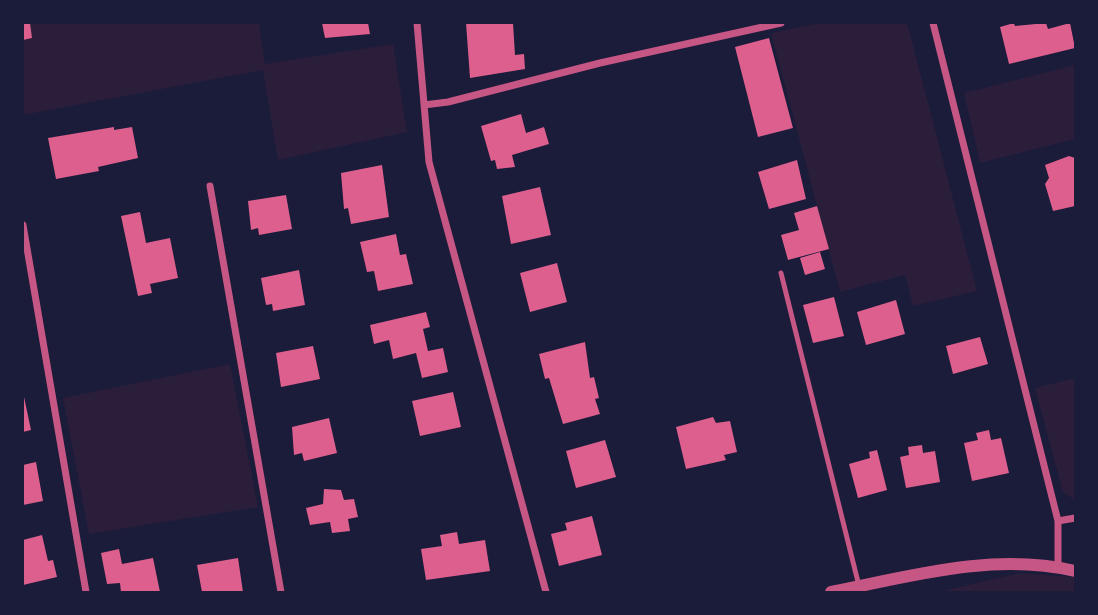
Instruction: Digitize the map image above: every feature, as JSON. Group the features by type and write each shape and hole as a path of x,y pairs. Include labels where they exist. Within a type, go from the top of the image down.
{"street":[{"path":"417,23 429,162 546,592"},
{"path":"424,106 781,23"},
{"path":"933,23 1058,521 1058,567"},
{"path":"210,186 281,592"},
{"path":"23,225 86,592"},
{"path":"1058,521 1075,518"},
{"path":"831,592 984,564 1016,562 1075,571"}],"lane":[{"path":"781,273 859,587"}],"shaded area":[{"path":"23,23 259,23 265,64 393,44 407,132 278,160 263,70 23,115"},
{"path":"819,23 906,23 908,26 977,291 913,306 905,275 840,292 771,33"},
{"path":"1075,65 1075,139 980,163 964,93"},
{"path":"230,364 258,507 89,534 63,398"},
{"path":"1075,378 1075,500 1063,492 1035,388"},
{"path":"1019,573 1075,577 1075,592 939,592"}],"building":[{"path":"23,23 30,23 32,38 23,40"},
{"path":"322,23 368,23 370,34 325,38"},
{"path":"466,23 513,23 515,55 524,54 525,69 470,78"},
{"path":"1014,23 1015,26 1046,23 1048,29 1070,23 1075,48 1009,64 1000,27"},
{"path":"769,38 793,128 758,137 735,47"},
{"path":"521,114 526,133 544,127 549,144 512,155 515,167 497,169 495,160 491,161 481,126"},
{"path":"114,127 114,130 132,127 138,158 98,167 99,171 56,179 48,138"},
{"path":"1069,156 1075,158 1075,206 1053,211 1045,184 1049,178 1045,165"},
{"path":"797,160 806,199 769,209 758,172"},
{"path":"382,165 389,217 351,224 348,208 344,209 341,173"},
{"path":"540,187 551,235 511,244 502,196"},
{"path":"286,195 292,229 259,235 258,228 251,230 248,201"},
{"path":"817,206 829,249 788,260 781,235 799,230 794,213"},
{"path":"140,212 146,243 170,238 178,278 150,284 152,293 138,296 121,216"},
{"path":"396,234 400,255 406,254 413,284 378,291 374,271 367,272 360,242"},
{"path":"820,252 825,269 805,275 800,258"},
{"path":"557,263 567,302 530,312 520,273"},
{"path":"299,270 305,305 273,311 272,304 266,305 261,278"},
{"path":"834,297 844,336 813,343 803,305"},
{"path":"896,300 905,334 866,345 857,312"},
{"path":"426,312 430,327 423,329 428,351 443,348 448,372 422,378 416,353 393,359 389,340 374,344 370,325"},
{"path":"980,337 988,364 953,374 946,346"},
{"path":"585,342 590,378 594,377 599,398 595,399 600,414 563,424 549,378 545,379 539,354"},
{"path":"313,346 320,379 281,387 276,353"},
{"path":"23,392 31,430 23,432"},
{"path":"453,392 461,427 420,436 412,401"},
{"path":"713,417 716,423 730,421 737,452 724,455 726,460 686,469 676,427"},
{"path":"329,418 337,453 304,461 302,453 294,455 292,427"},
{"path":"989,430 991,440 1001,438 1009,473 972,481 964,443 978,440 976,433"},
{"path":"605,440 616,477 576,488 566,451"},
{"path":"922,445 923,453 935,451 940,482 906,488 900,457 909,455 908,447"},
{"path":"877,450 887,490 858,498 849,464 870,458 869,452"},
{"path":"36,462 43,501 23,505 23,465"},
{"path":"324,489 341,490 344,500 354,499 358,517 348,519 350,531 332,533 330,522 310,525 306,508 323,504"},
{"path":"592,516 602,555 559,566 551,534 567,530 565,523"},
{"path":"457,532 459,544 485,540 490,571 426,580 421,549 442,546 440,535"},
{"path":"42,535 48,561 53,560 57,577 23,585 23,540"},
{"path":"119,549 122,564 153,558 160,592 121,592 120,583 107,584 101,553"},
{"path":"238,558 243,592 202,592 197,565"}]}
